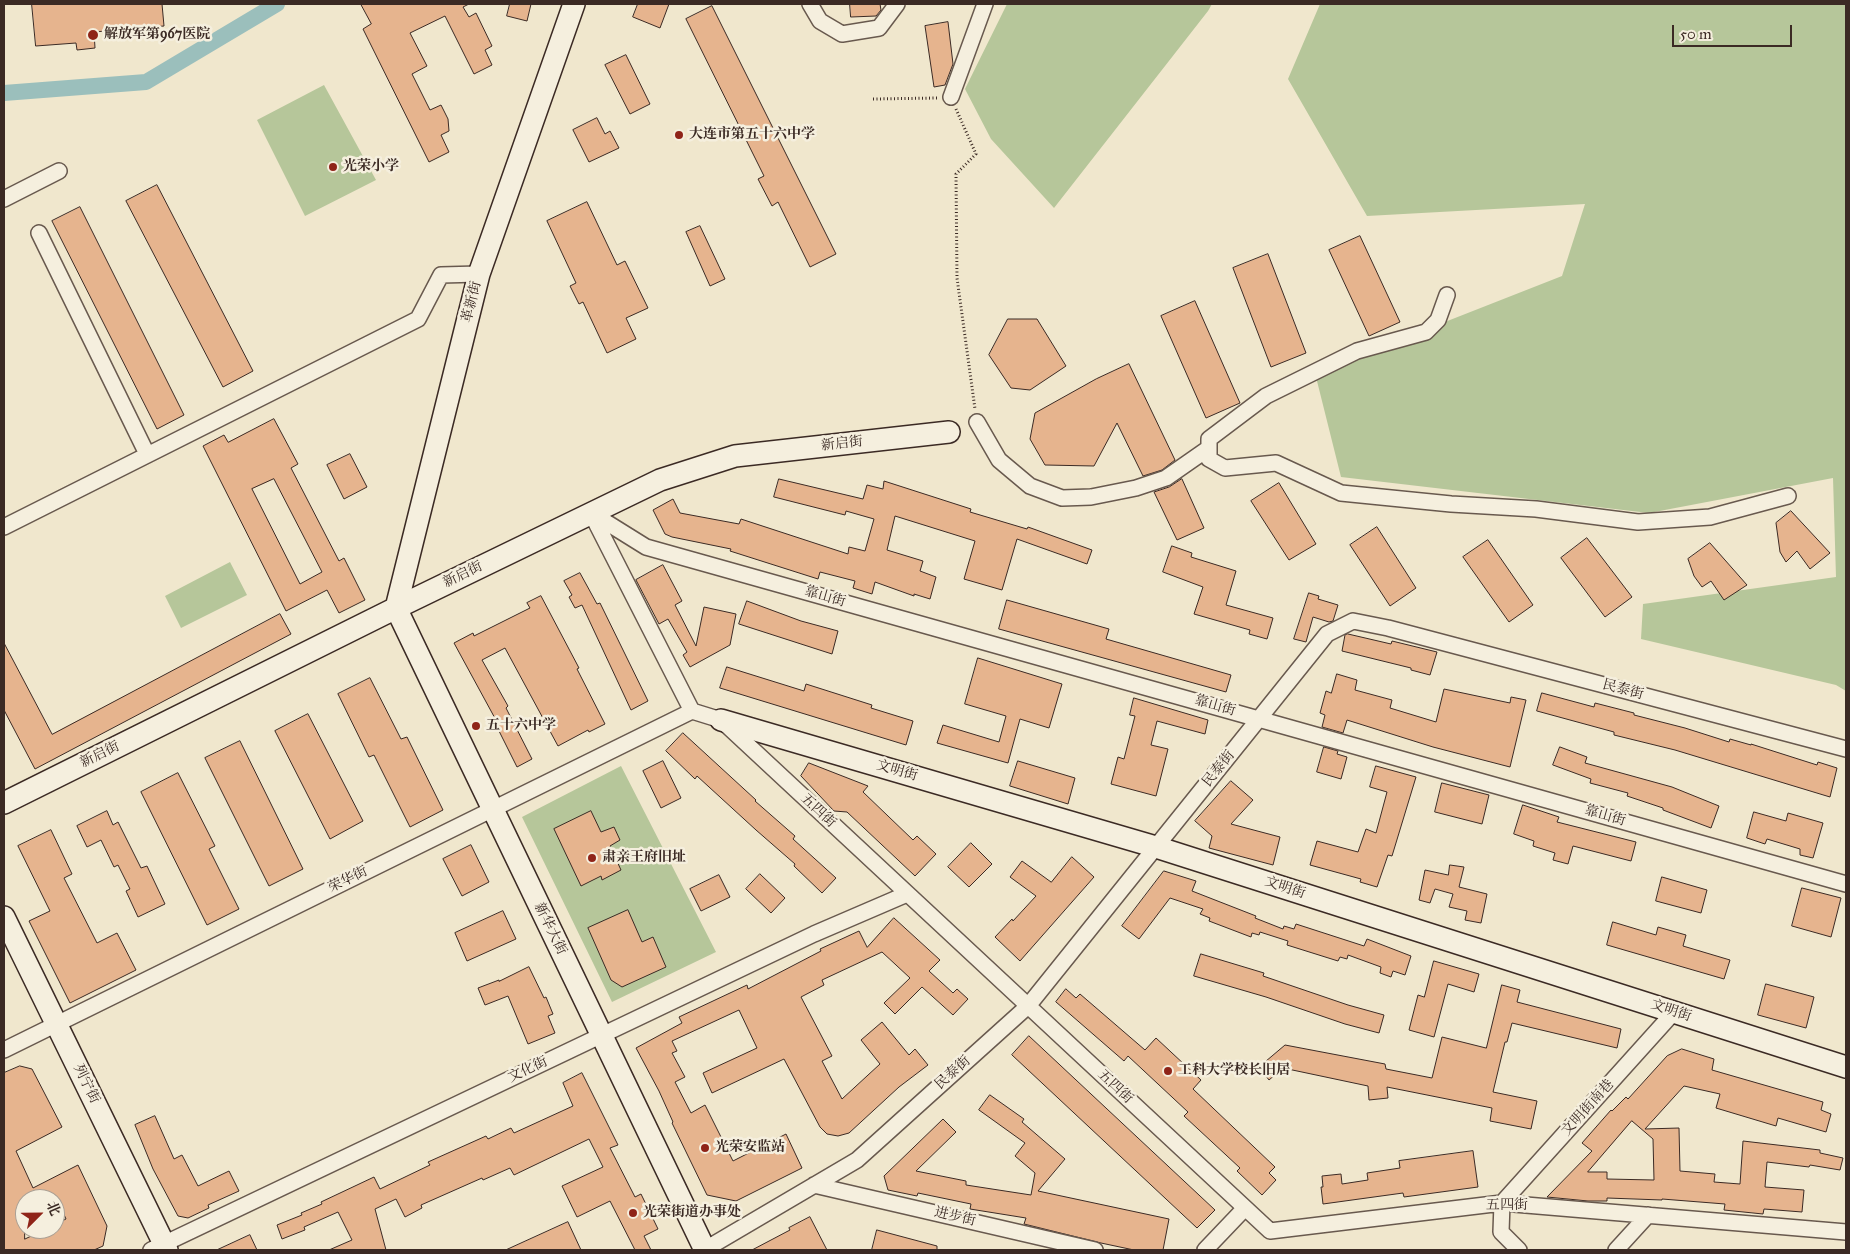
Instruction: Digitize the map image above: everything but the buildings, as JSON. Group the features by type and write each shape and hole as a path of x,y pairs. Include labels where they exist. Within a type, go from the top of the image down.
{"street":[{"name":"革新街","path":"396,608 479,274 574,4"},
{"path":"810,4 820,21 842,34 879,28 897,4"},
{"path":"951,97 985,4"},
{"path":"4,199 59,171"},
{"path":"39,233 147,454"},
{"path":"4,527 418,319 441,275 479,274"},
{"path":"1447,295 1438,320 1426,332 1357,351 1266,396 1209,440 1209,459 1225,468 1276,463 1341,493 1451,504 1536,509 1638,522 1710,517 1788,496"},
{"path":"977,422 999,460 1030,486 1062,498 1091,497 1136,488 1166,478 1209,448"},
{"name":"新启街","path":"4,803 396,608 660,480 734,456 949,432"},
{"path":"591,513 692,711"},
{"name":"靠山街","path":"591,513 646,547 1846,884"},
{"name":"新华大街","path":"396,608 704,1250"},
{"name":"民泰街","path":"704,1250 857,1160 1028,1006 1328,634 1352,622 1388,628 1846,749"},
{"name":"五四街","path":"692,711 721,720 1270,1231 1502,1203 1846,1232"},
{"name":"荣华街","path":"4,1050 692,711"},
{"name":"文明街","path":"721,720 1156,846 1846,1068"},
{"name":"文化街","path":"161,1248 601,1035 814,934 907,894"},
{"name":"列宁街","path":"4,917 161,1248"},
{"name":"文明街南巷","path":"1502,1203 1674,1012"},
{"name":"进步街","path":"814,1185 1095,1250"},
{"path":"1502,1203 1501,1232 1519,1250"},
{"path":"1205,1250 1245,1208"},
{"path":"1616,1250 1648,1215"}],"path":[{"path":"873,100 951,97 976,154 956,174 957,278 977,422"}],"green space":[{"path":"1007,4 1212,4 1054,208 991,139 965,89"},
{"path":"1320,4 1846,4 1846,691 1836,685 1641,639 1643,604 1836,577 1833,478 1649,513 1341,477 1315,373 1562,276 1585,204 1367,216 1288,79"},
{"path":"324,85 376,180 305,216 257,120"},
{"path":"230,562 247,595 181,628 165,596"},
{"path":"621,766 716,952 612,1002 522,817"}],"waterway":[{"path":"4,93 146,82 277,4"}],"place":[{"name":"解放军第967医院","path":"93,35"},
{"name":"大连市第五十六中学","path":"679,135"},
{"name":"光荣小学","path":"333,167"},
{"name":"五十六中学","path":"476,726"},
{"name":"肃亲王府旧址","path":"592,858"},
{"name":"工科大学校长旧居","path":"1168,1071"},
{"name":"光荣安监站","path":"705,1148"},
{"name":"光荣街道办事处","path":"633,1213"}]}
